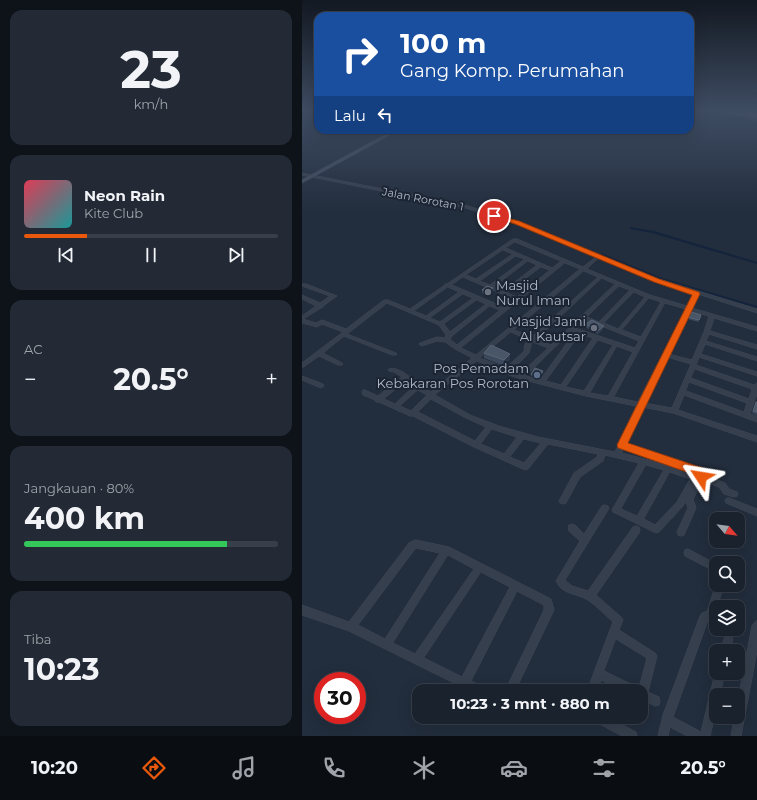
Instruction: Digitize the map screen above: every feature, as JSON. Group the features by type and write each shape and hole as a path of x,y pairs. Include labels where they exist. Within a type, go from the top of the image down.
{"street":[{"path":"306,179 370,144"},
{"name":"Jalan Rorotan 1","path":"302,174 306,179 444,202 517,222 598,257 657,280 696,294 757,312"},
{"path":"410,311 513,240 516,240 648,296 757,329"},
{"path":"502,248 553,270"},
{"path":"476,281 516,254"},
{"path":"413,413 430,396 478,359 510,330 598,257"},
{"path":"491,288 528,259"},
{"path":"457,348 564,261"},
{"path":"503,293 540,265"},
{"path":"462,275 517,299"},
{"path":"506,372 527,352 528,344 532,339 602,276"},
{"path":"521,377 618,283"},
{"path":"302,318 321,306 334,295 304,285"},
{"path":"447,285 504,310"},
{"path":"600,324 633,290"},
{"path":"426,318 463,292"},
{"path":"617,456 640,404 696,294"},
{"path":"619,331 648,296"},
{"path":"302,298 321,306"},
{"path":"441,324 477,298"},
{"path":"303,365 385,301 441,324 448,337 457,348 506,372 586,394 674,411 757,439"},
{"path":"610,399 664,301"},
{"path":"422,344 448,337 490,304"},
{"path":"674,411 698,355 712,316"},
{"path":"582,317 643,340"},
{"path":"302,318 317,325 322,322 394,354"},
{"path":"571,329 637,351"},
{"path":"510,330 551,347"},
{"path":"542,382 579,331"},
{"path":"707,332 757,347"},
{"path":"562,388 597,337"},
{"path":"703,342 757,359"},
{"path":"586,394 616,344"},
{"path":"318,353 340,364"},
{"path":"666,354 693,365 757,386 746,415"},
{"path":"698,355 757,374"},
{"path":"391,370 394,370 406,377 430,396 466,416 491,426 546,442 644,461 696,478 680,504 656,529 616,510 644,461"},
{"path":"378,400 406,377"},
{"path":"302,378 321,386"},
{"path":"687,379 751,402"},
{"path":"395,407 418,386"},
{"path":"365,392 365,394 411,414 413,413 476,445 524,467 527,466 546,442"},
{"path":"682,392 757,419"},
{"path":"476,445 491,426"},
{"path":"505,458 523,435"},
{"path":"622,445 699,472 701,477 722,485 731,498 757,513"},
{"path":"563,501 577,475 600,459 602,453"},
{"path":"639,521 668,469"},
{"path":"681,532 692,508 688,499 701,477"},
{"path":"594,684 618,619 590,596 569,589 560,581 605,508"},
{"path":"572,528 585,540"},
{"path":"590,596 636,530"},
{"path":"351,626 412,546 416,544 446,550 548,602 550,606 513,684"},
{"path":"386,645 446,550"},
{"path":"688,553 709,564"},
{"path":"417,660 479,568"},
{"path":"302,610 351,626 464,684 515,586"},
{"path":"663,736 667,719 705,616 710,615 718,592"},
{"path":"736,736 757,627"},
{"path":"614,632 652,656 642,684"},
{"path":"727,644 728,638"},
{"path":"598,673 621,684"},
{"path":"705,736 718,680"},
{"path":"648,698 655,701"},
{"path":"667,719 698,736"},
{"path":"610,724 630,736"}],"building":[{"path":"487,286 493,288 487,292 482,290"},
{"path":"691,312 701,315 699,320 688,317"},
{"path":"592,320 604,326 598,331 585,324"},
{"path":"491,345 510,354 504,360 484,353"},
{"name":"Pos Pemadam Kebakaran Pos Rorotan","path":"535,368 543,371 539,377 531,374"},
{"path":"757,402 757,412 753,411"}],"waterway":[{"path":"631,228 653,232 757,263"},
{"path":"602,255 661,279 757,307"}],"place":[{"name":"Masjid Nurul Iman","path":"488,292"},
{"name":"Masjid Jami Al Kautsar","path":"594,328"},
{"name":"Pos Pemadam Kebakaran Pos Rorotan","path":"537,375"}],"route":[{"path":"494,216 517,222 598,257 696,294 640,404 622,445 699,472 701,473 701,477"}]}
